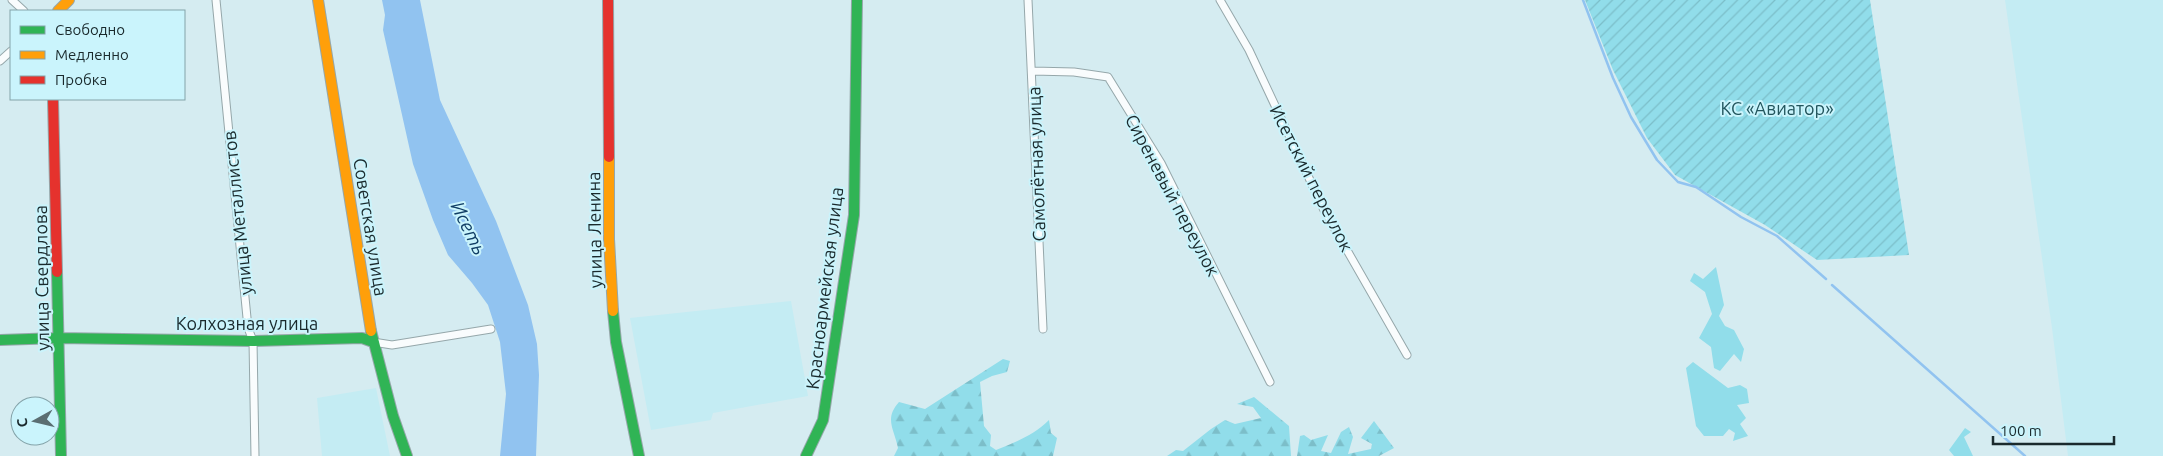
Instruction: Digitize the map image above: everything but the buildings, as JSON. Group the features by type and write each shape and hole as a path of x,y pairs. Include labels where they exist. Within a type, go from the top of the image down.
{"street":[{"path":"12,0 23,10"},
{"path":"59,10 69,0"},
{"name":"улица Металлистов","path":"216,0 248,328 253,341 255,456"},
{"name":"Советская улица","path":"318,0 373,342 393,416 407,456"},
{"name":"улица Ленина","path":"608,0 609,229 612,295 616,342 639,456"},
{"name":"Красноармейская улица","path":"806,456 823,420 854,215 857,0"},
{"name":"Самолётная улица","path":"1028,0 1033,71 1043,329"},
{"name":"Исетский переулок","path":"1220,0 1249,50 1324,210 1407,355"},
{"path":"0,62 10,51"},
{"name":"Сиреневый переулок","path":"1033,71 1074,72 1108,77 1161,163 1270,382"},
{"name":"улица Свердлова","path":"53,100 61,456"},
{"name":"Колхозная улица","path":"0,340 58,338 253,341 362,338 392,345 491,329"}],"shaded area":[{"path":"2005,0 2163,0 2163,456 2068,456 2052,328"},
{"path":"791,301 808,396 713,413 711,420 651,430 630,318"},
{"path":"376,388 390,456 322,456 317,398"}],"green space":[{"name":"КС «Авиатор»","path":"1585,0 1870,0 1909,255 1817,260 1765,225 1675,175 1647,138 1613,70"},
{"path":"1716,267 1724,305 1719,316 1725,326 1734,330 1744,349 1741,362 1734,354 1720,371 1714,368 1711,347 1699,338 1712,314 1705,292 1690,281 1694,273 1703,279"},
{"path":"1003,359 1010,361 1007,372 980,382 984,426 991,435 990,446 996,450 1011,444 1031,434 1049,420 1051,433 1057,438 1053,456 894,456 898,448 891,419 894,408 899,402 925,409"},
{"path":"1693,362 1728,388 1740,385 1747,389 1749,403 1737,405 1746,418 1740,424 1748,436 1733,441 1735,433 1729,429 1723,436 1704,436 1696,426 1686,368"},
{"path":"1254,397 1289,426 1291,456 1167,456 1176,450 1183,451 1225,420 1235,424 1261,418 1253,407 1237,404"},
{"path":"1374,421 1394,448 1379,456 1297,456 1300,436 1304,435 1311,440 1328,435 1321,451 1331,453 1341,432 1349,427 1353,437 1348,454 1371,449 1372,444 1361,438"},
{"path":"1965,428 1971,432 1964,437 1973,456 1954,456 1949,450"}],"water":[{"name":"Исеть","path":"382,0 420,0 440,100 496,221 528,305 537,344 539,375 536,456 500,456 506,394 500,342 488,305 448,255 413,164 383,30 385,15"}],"waterway":[{"path":"1583,0 1613,78 1631,117 1657,160 1678,182 1696,187 1741,217 1777,236 1826,279"},
{"path":"1832,285 2025,456"}],"traffic: fast":[{"path":"806,456 823,420 854,215 857,0"},
{"path":"57,272 61,456"},
{"path":"613,311 616,342 639,456"},
{"path":"371,331 393,416 407,456"},
{"path":"0,340 58,338 253,341 362,338 373,342"}],"traffic: slow":[{"path":"59,10 69,0"},
{"path":"318,0 371,331"},
{"path":"609,157 609,239 613,311"}],"traffic: jam":[{"path":"608,0 609,157"},
{"path":"53,100 57,272"}]}
